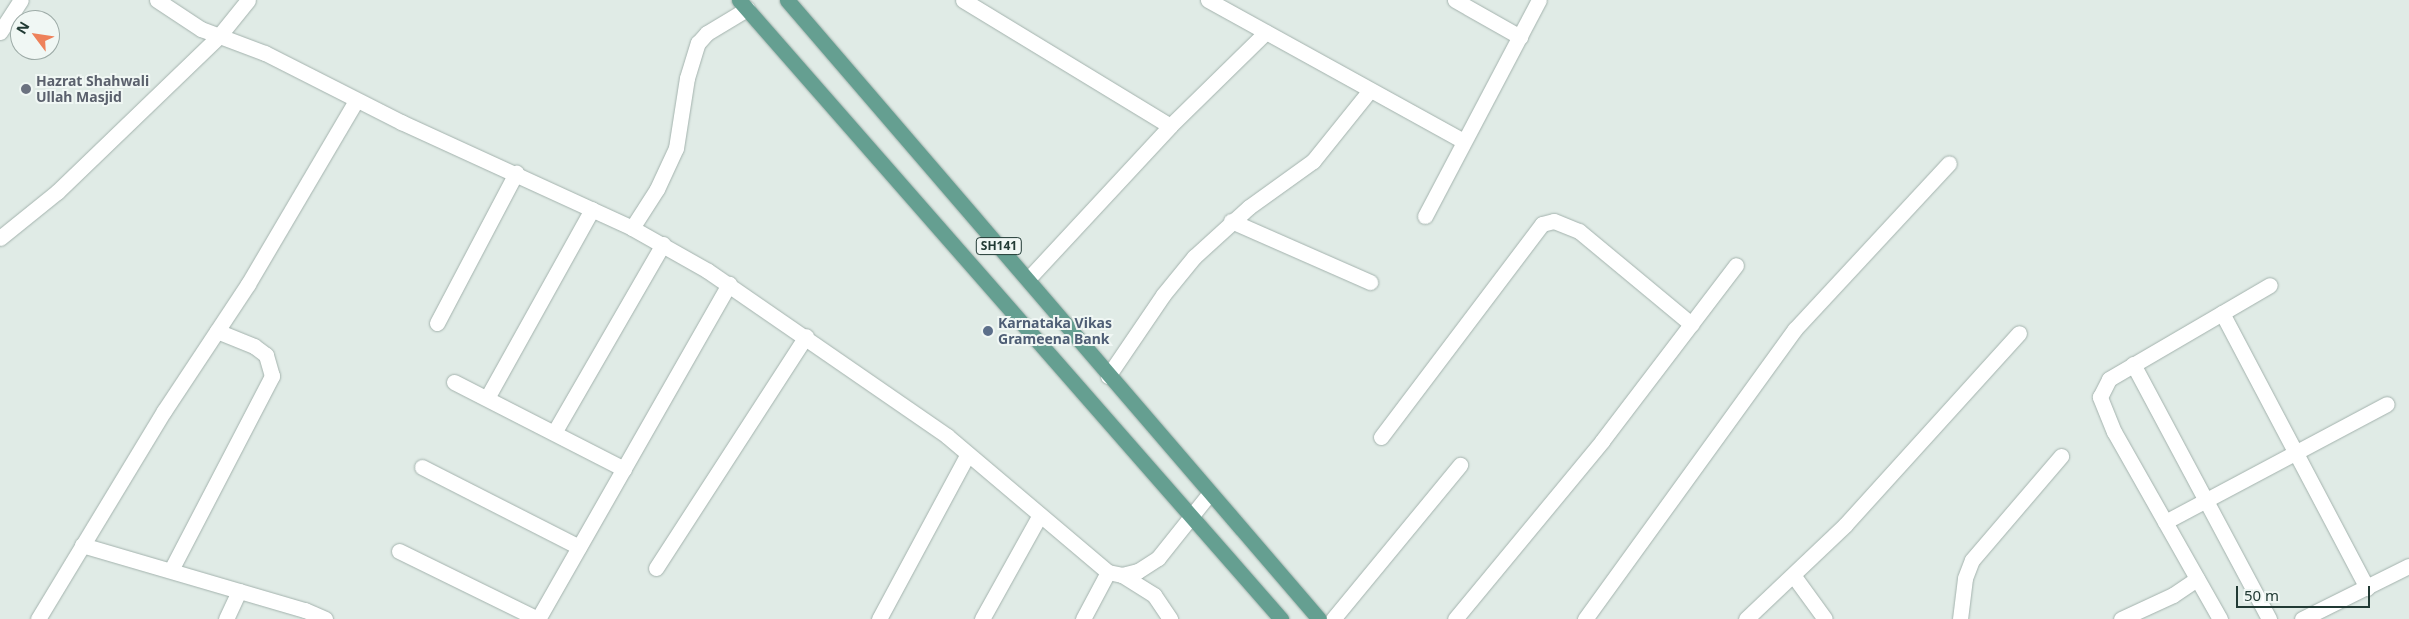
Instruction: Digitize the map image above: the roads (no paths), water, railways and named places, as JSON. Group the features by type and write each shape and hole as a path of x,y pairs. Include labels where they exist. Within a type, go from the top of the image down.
{"main road":[{"name":"SH141","path":"787,0 1028,279 1209,494"},
{"path":"743,4 1281,619"},
{"path":"1209,494 1320,619"}],"street":[{"path":"0,32 21,0"},
{"path":"157,0 176,15 219,36 265,53 356,101 632,228 663,244 729,284 806,336 968,454 1040,516 1115,574 1154,595 1170,619"},
{"path":"0,238 57,192 219,36 248,0"},
{"path":"963,0 1170,126"},
{"path":"1208,0 1463,141"},
{"path":"1455,0 1520,37"},
{"path":"1425,216 1539,0"},
{"path":"632,228 657,189 676,148 687,78 698,43 707,33 743,4"},
{"path":"1028,279 1170,126 1266,32"},
{"path":"1108,376 1174,281 1231,221 1313,161 1370,90"},
{"path":"38,619 82,545 217,331 356,101"},
{"path":"1585,619 1794,329 1950,163"},
{"path":"437,323 516,174"},
{"path":"487,398 592,209"},
{"path":"1231,221 1370,282"},
{"path":"1381,437 1542,224 1554,221 1579,231 1691,324"},
{"path":"556,431 663,244"},
{"path":"1455,619 1602,441 1736,265"},
{"path":"399,551 538,619 729,284"},
{"path":"2220,619 2114,432 2100,397 2109,379 2270,285"},
{"path":"2222,313 2298,451 2367,588"},
{"path":"171,570 272,376 266,355 254,346 217,331"},
{"path":"1746,619 1793,575 1898,469 2019,333"},
{"path":"656,568 806,336"},
{"path":"2133,364 2208,499 2270,619"},
{"path":"454,382 556,431 624,468"},
{"path":"2165,522 2387,404"},
{"path":"879,619 968,454"},
{"path":"1960,619 1965,578 1972,560 2061,456"},
{"path":"1333,619 1460,465"},
{"path":"422,467 579,546"},
{"path":"1083,619 1115,574 1138,571 1158,558 1209,494"},
{"path":"982,619 1040,516"},
{"path":"82,545 305,610 325,619"},
{"path":"2302,619 2409,566"},
{"path":"1793,575 1825,619"},
{"path":"2121,619 2173,595 2197,579"},
{"path":"226,619 239,590"}],"place":[{"name":"Hazrat Shahwali Ullah Masjid","path":"26,89"},
{"name":"Karnataka Vikas Grameena Bank","path":"988,331"}]}
